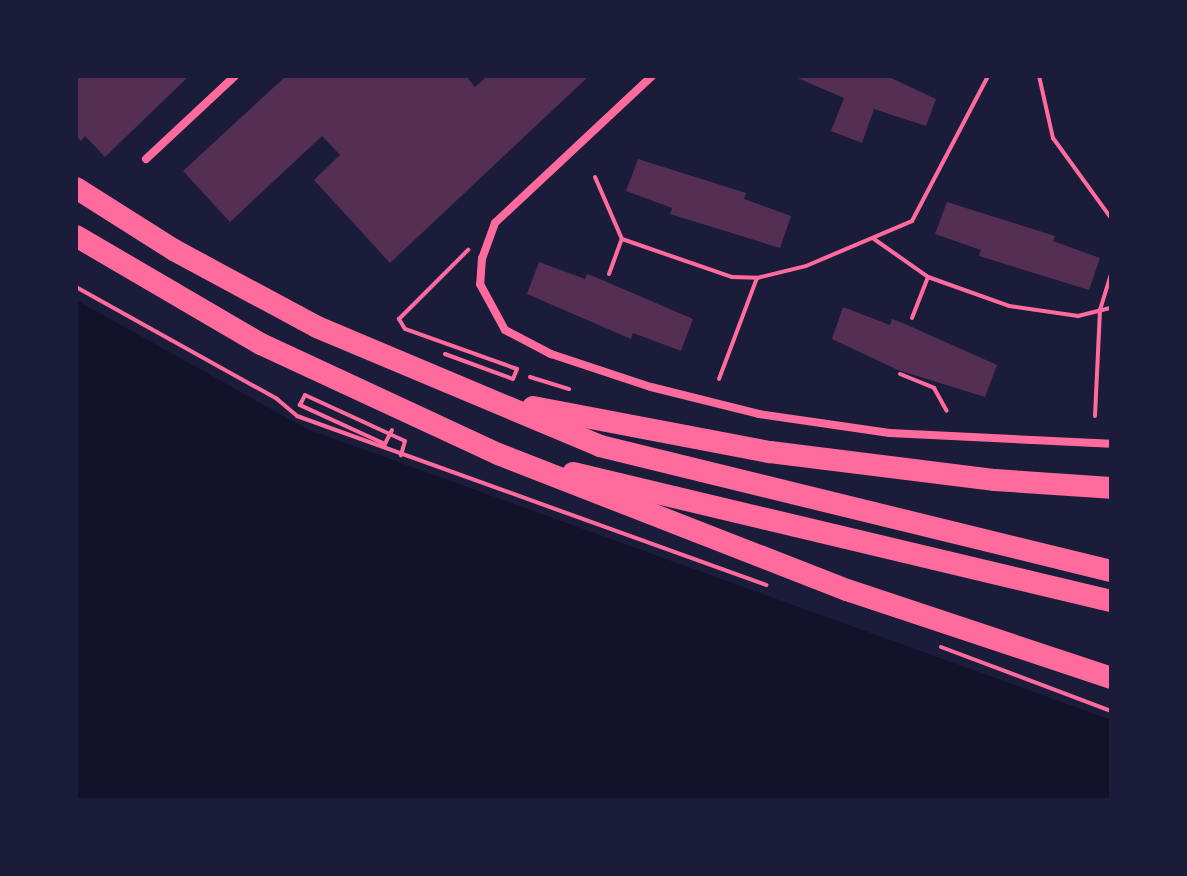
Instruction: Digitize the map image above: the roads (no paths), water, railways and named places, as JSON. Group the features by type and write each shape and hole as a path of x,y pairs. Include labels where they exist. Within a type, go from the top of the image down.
{"highway":[{"path":"76,188 174,250 303,320 477,395 630,454 1111,571"},
{"path":"76,236 261,344 498,454 847,590 1111,678"},
{"path":"477,395 659,435 770,452 995,480 1111,488"},
{"path":"498,454 1111,601"}],"street":[{"path":"146,159 235,76"},
{"path":"652,76 495,223 482,258 484,298 505,330 551,354 666,391 820,424 1111,444"}]}
